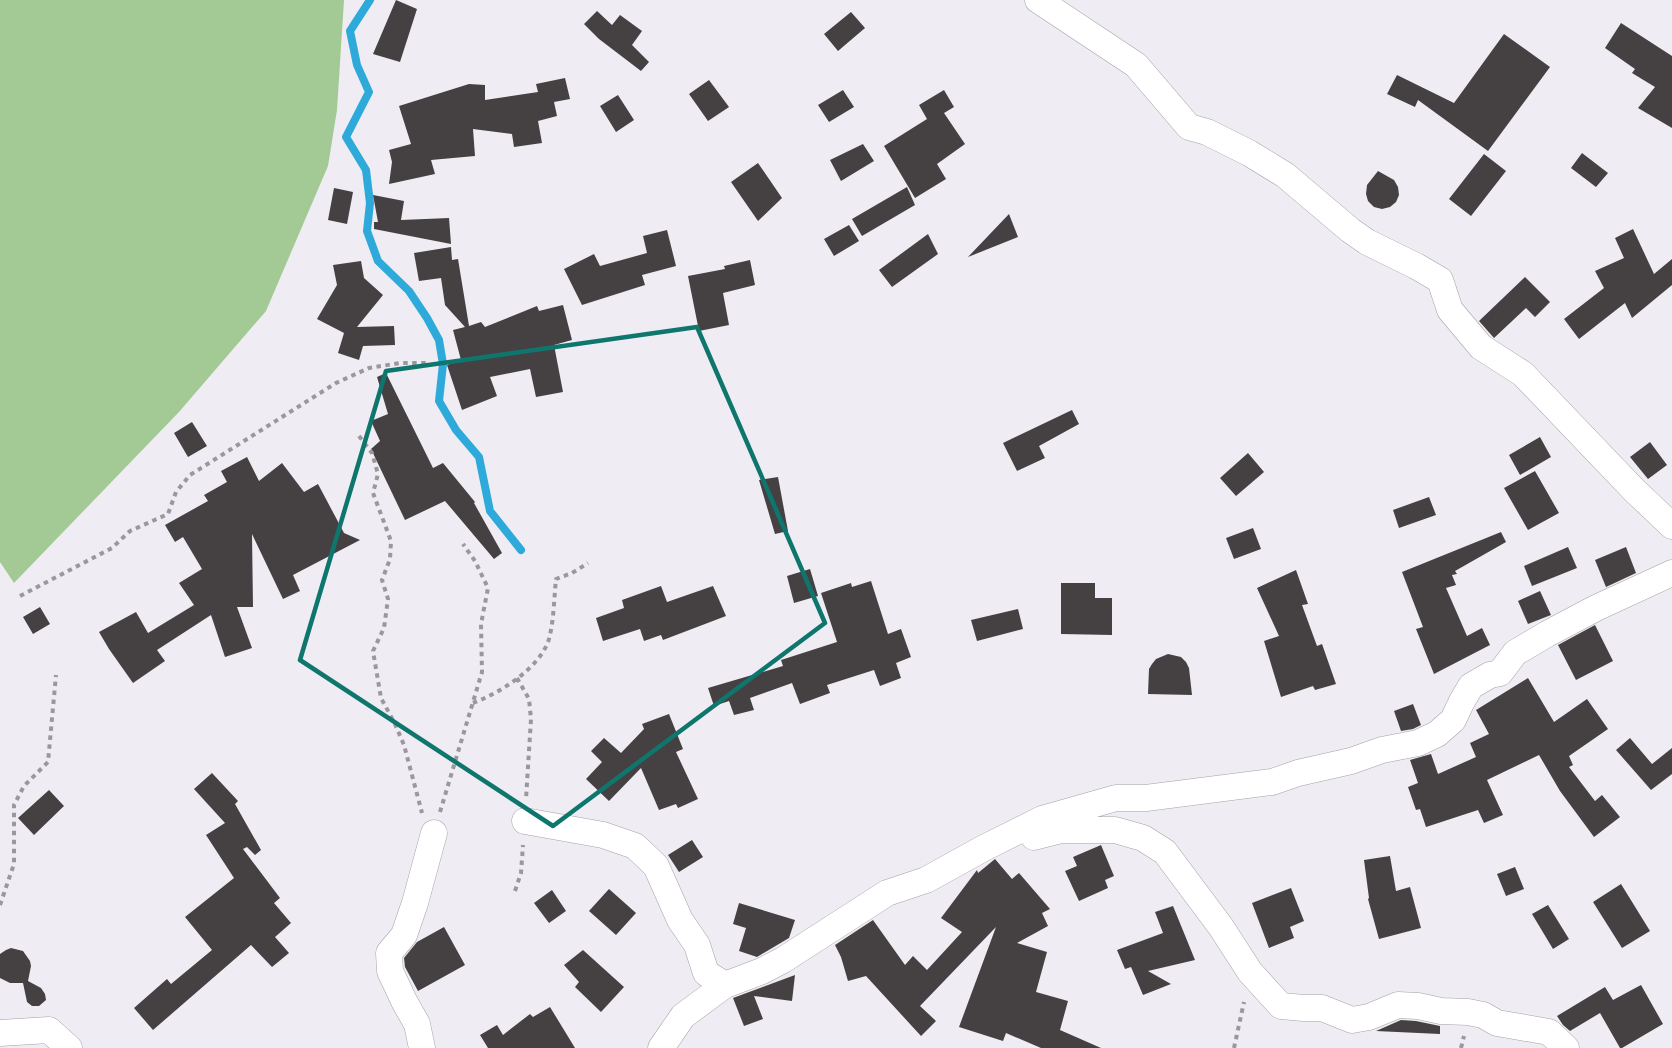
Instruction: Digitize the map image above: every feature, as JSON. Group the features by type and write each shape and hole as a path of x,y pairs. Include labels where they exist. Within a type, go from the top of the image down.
{"street":[{"path":"1038,0 1136,65 1189,127 1207,132 1258,158 1285,175 1367,242 1440,280 1450,310 1480,347 1523,374 1634,490 1672,526"},
{"path":"661,1048 683,1016 725,986 783,960 887,893 926,880 1042,819 1116,798 1146,798 1272,782 1298,772 1418,743 1437,734 1453,720 1471,686 1490,675 1500,673 1515,653 1596,608 1672,573"},
{"path":"525,822 603,835 635,846 657,866 680,920 697,945 706,973 725,986"},
{"path":"984,848 1062,830 1115,830 1143,838 1165,852 1221,927 1250,972 1281,1006 1322,1008 1352,1020 1369,1017 1398,1005 1484,1014 1497,1023 1549,1032 1566,1048"},
{"path":"422,1048 417,1024 390,971 389,953 404,935 432,839"},
{"path":"0,1033 49,1030 69,1048"}],"path":[{"path":"20,596 112,548 130,531 168,514 176,492 190,475 336,382 369,368 400,363 426,363"},
{"path":"359,436 372,453 378,474 373,493 391,541 390,559 382,580 388,599 384,628 373,651 381,698 404,745 432,839"},
{"path":"432,839 482,672 481,624 488,588 475,561 463,544"},
{"path":"472,703 491,696 534,665 548,640 556,579 588,563"},
{"path":"0,905 14,864 14,805 24,786 48,762 56,675"},
{"path":"515,891 521,873 531,719 529,699 517,678"},
{"path":"1234,1048 1250,972"}],"highlighted area":[{"path":"697,327 825,623 553,826 300,660 386,371"}],"green space":[{"path":"0,0 344,0 337,110 328,166 266,311 179,412 14,583 0,562"}],"building":[{"path":"396,0 417,9 400,62 373,54"},
{"path":"597,11 612,25 620,15 642,31 632,45 649,62 641,71 599,39 584,24"},
{"path":"851,12 865,28 838,51 824,34"},
{"path":"1621,23 1672,56 1672,128 1638,108 1655,87 1632,73 1635,69 1605,48"},
{"path":"1504,34 1550,67 1488,151 1418,100 1415,107 1387,94 1397,75 1454,103"},
{"path":"565,78 570,99 554,102 557,116 538,121 542,143 514,147 512,134 473,129 475,156 431,160 435,174 389,184 392,162 389,150 411,144 399,106 469,84 485,85 485,100 538,92 536,84"},
{"path":"709,80 729,107 708,121 689,94"},
{"path":"843,90 854,107 829,122 818,105"},
{"path":"944,90 954,107 944,113 965,144 937,164 946,179 915,198 884,146 927,119 919,105"},
{"path":"618,95 634,120 616,132 600,106"},
{"path":"863,144 874,161 841,181 830,160"},
{"path":"1582,153 1608,173 1596,187 1571,168"},
{"path":"1484,154 1506,171 1471,216 1449,199"},
{"path":"758,163 782,198 758,221 731,182"},
{"path":"1378,171 1394,180 1399,195 1390,207 1382,209 1374,207 1368,201 1366,194 1367,185"},
{"path":"907,187 915,205 862,236 852,219"},
{"path":"334,188 353,192 347,224 328,220"},
{"path":"373,195 404,201 401,220 449,218 451,244 374,229 374,222 378,222"},
{"path":"1009,214 1018,237 968,257"},
{"path":"849,225 859,241 834,256 824,239"},
{"path":"1633,229 1654,274 1672,259 1672,285 1632,318 1625,303 1579,339 1564,319 1604,288 1595,271 1624,258 1615,238"},
{"path":"667,230 676,266 642,275 645,285 582,305 564,269 594,254 600,266 647,253 643,236"},
{"path":"928,234 938,254 892,287 879,270"},
{"path":"451,247 452,260 458,259 469,326 481,322 485,327 537,306 539,311 563,305 572,340 554,345 563,392 536,397 530,369 490,377 497,396 462,410 447,365 461,360 453,330 465,327 445,305 441,278 419,281 414,253"},
{"path":"750,260 755,285 723,293 729,325 699,331 688,276 725,269 724,266"},
{"path":"361,261 364,278 383,295 357,327 394,326 395,345 363,346 359,360 338,353 344,333 317,319 337,285 333,265"},
{"path":"1525,277 1550,302 1535,317 1526,308 1494,338 1479,321"},
{"path":"386,373 433,468 443,463 475,502 502,553 494,559 445,501 405,520 371,449 380,441 371,421 388,414 377,377"},
{"path":"1072,410 1079,424 1039,446 1045,458 1017,471 1003,443"},
{"path":"192,422 207,446 188,457 174,433"},
{"path":"1540,437 1551,457 1520,475 1509,455"},
{"path":"1650,442 1667,465 1648,479 1630,457"},
{"path":"1248,453 1264,472 1236,496 1220,478"},
{"path":"247,457 259,481 282,463 304,492 318,484 344,533 360,540 293,575 300,591 283,599 252,534 253,607 237,607 252,648 225,657 211,615 157,650 165,661 133,683 99,632 136,612 148,633 194,605 179,583 202,569 183,537 175,542 165,525 208,501 204,495 227,482 221,471"},
{"path":"1535,471 1559,513 1528,530 1504,488"},
{"path":"778,477 788,531 775,534 759,480"},
{"path":"1429,497 1436,515 1399,528 1393,510"},
{"path":"1253,528 1261,549 1234,559 1226,538"},
{"path":"1501,532 1506,542 1455,571 1457,574 1452,575 1456,585 1446,588 1467,636 1482,628 1490,645 1434,674 1416,629 1423,627 1402,572"},
{"path":"1568,547 1577,568 1532,586 1524,566"},
{"path":"1626,547 1636,573 1606,587 1595,560"},
{"path":"810,569 818,596 794,603 787,576"},
{"path":"1296,570 1308,604 1302,605 1317,646 1322,644 1336,684 1315,690 1313,686 1281,697 1264,641 1279,636 1257,588"},
{"path":"871,581 888,634 901,629 911,657 896,663 901,678 880,686 874,670 827,685 830,693 800,704 792,683 750,698 754,710 734,715 729,701 714,706 708,688 783,666 781,660 837,642 821,593 851,583 852,587"},
{"path":"1061,583 1095,583 1095,598 1112,598 1112,635 1061,634"},
{"path":"661,586 667,602 713,586 726,616 663,640 661,635 644,641 640,629 603,641 596,618 624,608 622,600"},
{"path":"1540,591 1551,615 1528,624 1518,601"},
{"path":"40,607 50,624 33,634 23,617"},
{"path":"1018,609 1023,629 977,641 971,620"},
{"path":"1595,625 1613,661 1576,680 1558,645"},
{"path":"1168,654 1181,657 1186,662 1189,668 1192,695 1148,694 1149,669 1156,659"},
{"path":"1528,678 1554,722 1587,699 1608,729 1569,756 1573,765 1569,767 1595,801 1602,795 1620,817 1594,837 1560,791 1539,755 1487,780 1503,815 1484,823 1478,810 1426,827 1420,809 1416,810 1408,787 1418,783 1410,760 1431,754 1438,774 1476,757 1470,743 1489,734 1476,710"},
{"path":"1413,704 1421,725 1401,731 1394,711"},
{"path":"669,714 683,749 676,752 698,799 678,808 676,804 659,810 641,768 609,801 586,779 602,762 591,751 604,738 621,753 644,729 642,724"},
{"path":"1630,738 1652,764 1672,748 1672,774 1651,790 1616,750"},
{"path":"212,773 238,801 235,804 261,850 255,855 247,847 243,849 280,898 274,903 291,923 275,937 289,953 272,967 251,945 153,1030 134,1008 167,979 171,984 212,950 185,917 234,878 206,835 225,823 194,789"},
{"path":"49,790 64,806 34,835 18,818"},
{"path":"692,840 703,857 679,872 668,855"},
{"path":"1101,845 1114,876 1105,880 1108,888 1079,901 1065,871 1077,866 1073,857"},
{"path":"1390,856 1396,891 1410,887 1421,928 1379,939 1368,899 1364,860"},
{"path":"995,859 1012,879 1019,873 1050,909 1042,913 1048,926 1017,943 1047,952 1036,992 1068,1001 1060,1030 1101,1048 1041,1048 1006,1033 1003,1041 959,1027 996,927 920,1006 936,1021 921,1036 866,976 848,981 835,945 873,920 905,965 913,956 927,970 962,932 941,918 977,870 978,873"},
{"path":"1515,867 1524,889 1506,896 1497,874"},
{"path":"1621,884 1650,931 1622,948 1593,902"},
{"path":"1291,888 1304,921 1290,927 1294,938 1269,948 1252,903"},
{"path":"609,889 636,913 616,935 589,911"},
{"path":"552,890 566,911 549,923 534,903"},
{"path":"739,903 795,920 789,938 757,957 739,951 746,928 733,924"},
{"path":"1548,905 1569,939 1553,949 1532,914"},
{"path":"1173,906 1195,960 1148,971 1171,984 1143,995 1131,967 1125,969 1117,950 1163,933 1155,912"},
{"path":"444,927 465,965 418,991 405,967 404,958 417,942"},
{"path":"11,948 23,951 30,961 28,981 41,988 45,994 46,1000 39,1006 32,1006 27,1002 23,983 10,983 0,978 0,954"},
{"path":"583,950 624,987 601,1012 575,987 579,982 564,965"},
{"path":"795,975 792,1001 754,996 763,1019 744,1026 733,998"},
{"path":"1641,985 1663,1024 1622,1048 1600,1013 1570,1031 1557,1016 1605,987 1613,1000"},
{"path":"550,1007 575,1048 488,1048 480,1035 497,1025 503,1035 530,1014 533,1017"},
{"path":"1401,1020 1440,1026 1440,1034 1376,1031"}],"waterway":[{"path":"370,0 350,31 357,65 369,92 346,137 366,170 370,203 367,231 378,261 409,291 439,340 443,364 439,401 456,430 479,457 490,511 521,550"}]}
